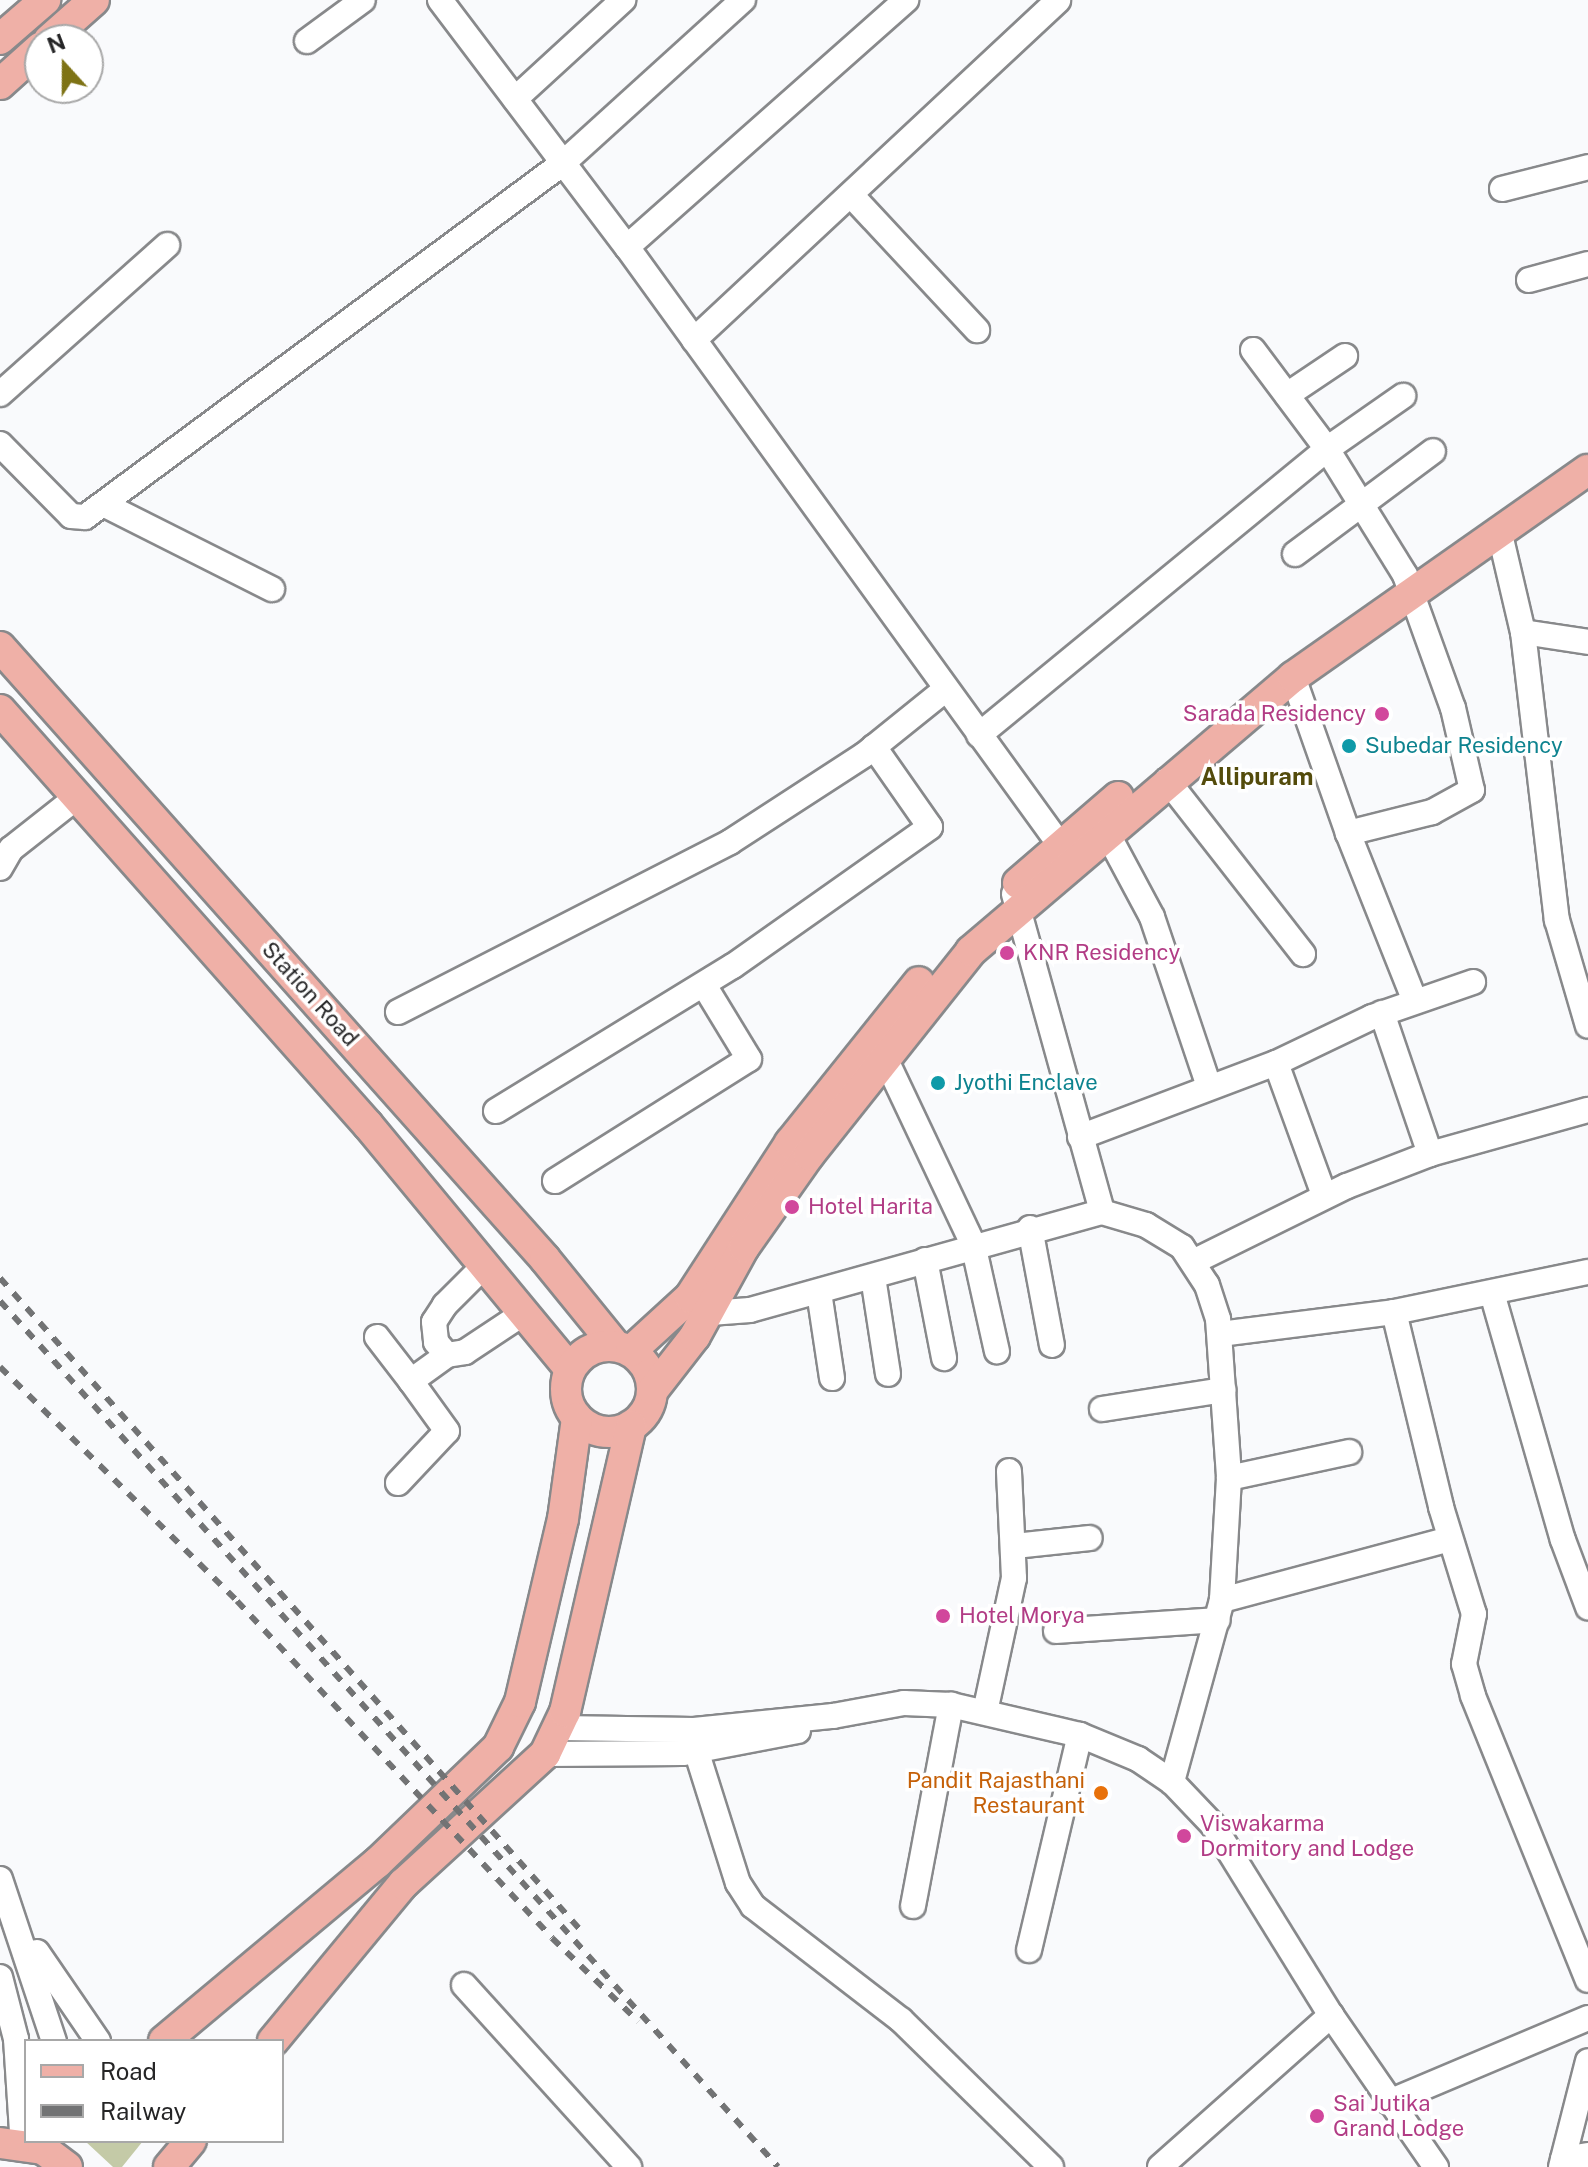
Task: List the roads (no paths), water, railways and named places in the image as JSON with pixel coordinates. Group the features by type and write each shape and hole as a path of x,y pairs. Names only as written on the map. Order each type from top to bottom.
{"main road":[{"path":"0,39 45,0"},
{"path":"67,24 94,0"},
{"path":"0,84 24,62"},
{"path":"623,1348 690,1297 790,1143 907,997 1016,898 1107,833 1167,780 1409,584 1588,451"},
{"path":"275,2039 403,1884 543,1751 631,1426 647,1411 653,1390 710,1313 769,1211 945,980 1060,845 1229,707 1409,584 1499,530 1588,470"},
{"name":"Station Road","path":"0,647 623,1348"},
{"name":"Station Road","path":"0,710 485,1265 570,1369"},
{"path":"166,2039 357,1881 498,1747 520,1702 563,1519 577,1418 565,1386 570,1369 597,1347 623,1348 643,1361 653,1390"},
{"path":"577,1418 603,1431 631,1426"},
{"path":"169,2167 189,2143"},
{"path":"19,2145 67,2167"}],"street":[{"path":"307,41 363,0"},
{"path":"440,0 627,247 1060,845"},
{"path":"515,99 623,0"},
{"path":"0,444 71,516 85,517 563,163 743,0"},
{"path":"627,247 906,0"},
{"path":"694,340 1058,0"},
{"path":"1502,189 1588,167"},
{"path":"851,195 977,330"},
{"path":"0,394 167,245"},
{"path":"1529,280 1588,264"},
{"path":"1253,350 1327,449 1409,584 1453,708 1472,790 1432,812 1348,833"},
{"path":"1287,395 1345,356"},
{"path":"979,735 1327,449 1403,396"},
{"path":"1295,554 1433,451"},
{"path":"105,505 272,589"},
{"path":"1499,530 1523,632 1557,920 1588,1026"},
{"path":"1523,632 1588,642"},
{"path":"1293,677 1348,833 1415,1001"},
{"path":"398,1012 730,842 874,747 946,689"},
{"path":"496,1111 704,985 930,827 874,747"},
{"path":"1167,780 1303,954"},
{"path":"4,857 77,797"},
{"path":"1107,833 1152,917 1209,1086"},
{"path":"1016,898 1102,1212"},
{"path":"1080,1137 1276,1063 1382,1013 1473,982"},
{"path":"555,1181 749,1059 704,985"},
{"path":"1382,1013 1430,1154"},
{"path":"885,1058 973,1244 997,1351"},
{"path":"1276,1063 1324,1195"},
{"path":"1195,1261 1324,1195 1430,1154 1588,1110"},
{"path":"710,1313 750,1310 873,1277 1030,1228 1102,1212 1165,1235 1195,1261 1212,1299 1220,1334 1229,1478 1220,1610 1172,1782"},
{"path":"1030,1228 1052,1345"},
{"path":"925,1260 944,1358"},
{"path":"447,1355 436,1342 434,1322 485,1265"},
{"path":"1220,1334 1394,1312 1588,1272"},
{"path":"873,1277 888,1374"},
{"path":"819,1292 832,1378"},
{"path":"1492,1293 1563,1540 1588,1607"},
{"path":"1394,1312 1450,1539 1474,1614 1475,1630 1464,1655 1473,1696 1588,1980"},
{"path":"411,1381 447,1355 465,1352 524,1313"},
{"path":"377,1337 447,1431 398,1483"},
{"path":"1102,1409 1224,1390"},
{"path":"1229,1478 1349,1452"},
{"path":"985,1712 1014,1578 1015,1546 1009,1471"},
{"path":"1015,1546 1090,1538"},
{"path":"1056,1631 1220,1610 1450,1539"},
{"path":"543,1751 694,1730 833,1716 904,1703 951,1705 985,1712 1080,1735 1138,1759 1172,1782 1213,1825 1250,1878 1331,2015 1436,2167"},
{"path":"913,1906 951,1705"},
{"path":"543,1751 696,1750 799,1731 833,1716"},
{"path":"1029,1950 1080,1735"},
{"path":"696,1750 738,1883 753,1906 901,2020 1051,2167"},
{"path":"0,1879 21,1931 53,2039"},
{"path":"21,1931 97,2039"},
{"path":"0,1977 16,2039 19,2145"},
{"path":"464,1985 629,2167"},
{"path":"1160,2167 1331,2015"},
{"path":"1389,2102 1588,2018"},
{"path":"1562,2163 1588,2061"},
{"path":"1562,2163 1588,2155"}],"railway":[{"path":"0,1278 582,1932"},
{"path":"0,1301 778,2167"},
{"path":"0,1367 237,1601 552,1938 638,2021"}],"place":[{"name":"Sarada Residency","path":"1382,714"},
{"name":"Subedar Residency","path":"1349,746"},
{"name":"KNR Residency","path":"1007,953"},
{"name":"Jyothi Enclave","path":"938,1083"},
{"name":"Hotel Harita","path":"792,1207"},
{"name":"Hotel Morya","path":"943,1616"},
{"name":"Pandit Rajasthani Restaurant","path":"1101,1793"},
{"name":"Viswakarma Dormitory and Lodge","path":"1184,1836"},
{"name":"Sai Jutika Grand Lodge","path":"1317,2116"}],"district":[{"name":"Allipuram","path":"1257,777"}]}
